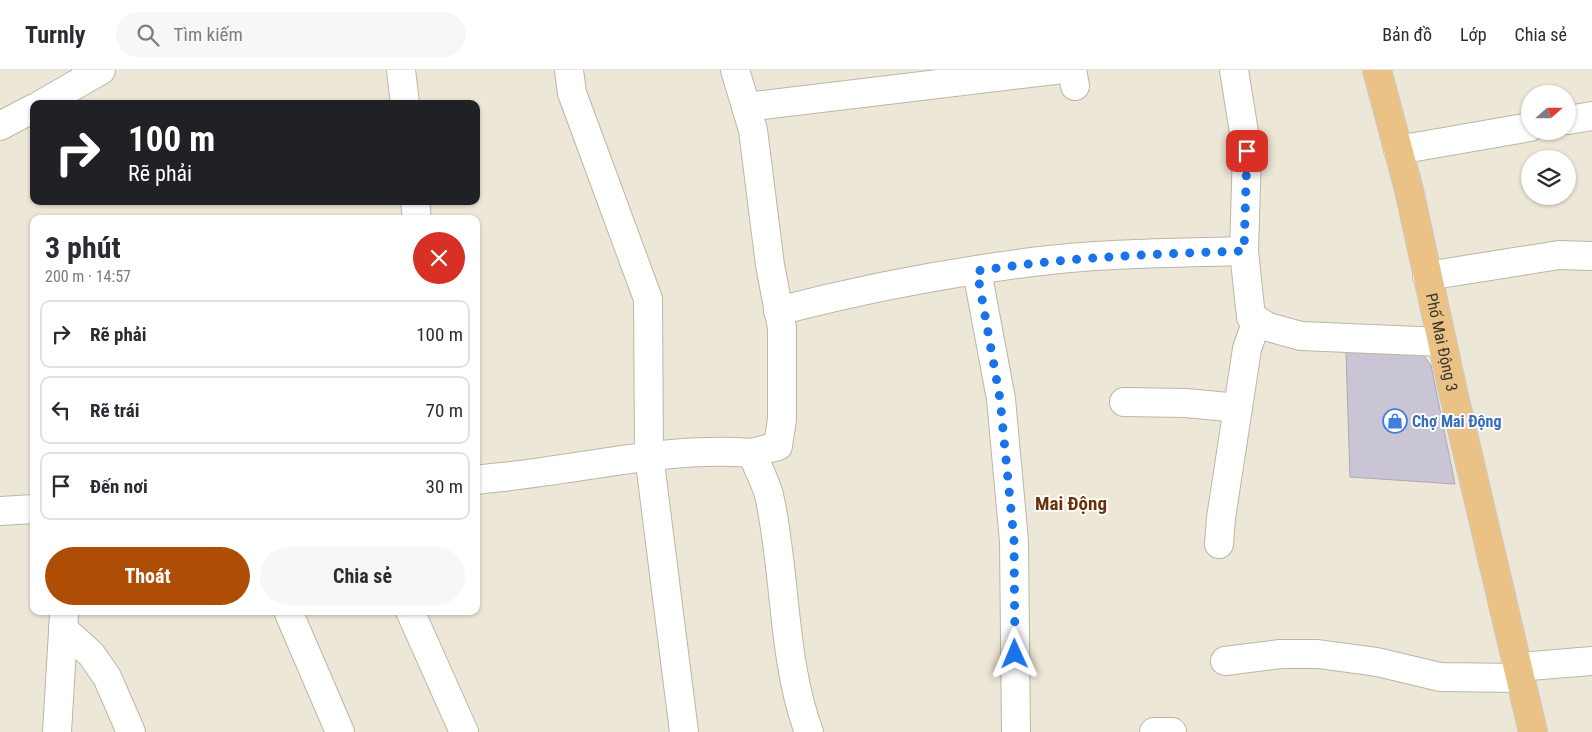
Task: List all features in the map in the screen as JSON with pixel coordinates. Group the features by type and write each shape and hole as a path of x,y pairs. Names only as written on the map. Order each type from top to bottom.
{"main road":[{"name":"Phố Mai Động 3","path":"1377,70 1409,190 1442,342 1533,732"}],"street":[{"path":"49,100 101,70"},
{"path":"401,70 405,100"},
{"path":"569,70 572,93 648,299 649,455 684,732"},
{"path":"480,480 546,472 649,455 731,451 752,453 778,446 782,419 782,328 770,265 753,130 735,70"},
{"path":"1234,70 1247,151 1244,251 1251,317 1268,328 1301,336 1442,342"},
{"path":"746,107 1067,75"},
{"path":"0,126 30,110"},
{"path":"1576,119 1592,116"},
{"path":"1398,150 1521,129"},
{"path":"778,311 850,292 1032,262 1113,256 1244,251"},
{"path":"1428,276 1559,255 1592,256"},
{"path":"977,271 1000,399 1014,540 1016,732"},
{"path":"1219,544 1221,518 1246,349 1257,320"},
{"path":"1124,402 1186,403 1238,408"},
{"path":"752,453 768,494 795,675 803,715 809,732"},
{"path":"0,511 30,509"},
{"path":"290,615 340,732"},
{"path":"412,615 464,732"},
{"path":"58,732 63,620"},
{"path":"63,620 107,677 131,732"},
{"path":"1224,661 1280,654 1318,654 1377,662 1440,677 1519,673 1592,661"},
{"path":"1154,732 1172,732"}],"building":[{"name":"Chợ Mai Động","path":"1346,352 1422,354 1431,365 1455,484 1350,477"}],"place":[{"name":"Chợ Mai Động","path":"1395,421"}],"district":[{"name":"Mai Động","path":"1071,503"}],"route":[{"path":"1015,654 1014,540 1000,399 977,271 1032,262 1113,256 1244,251 1247,151"}]}
